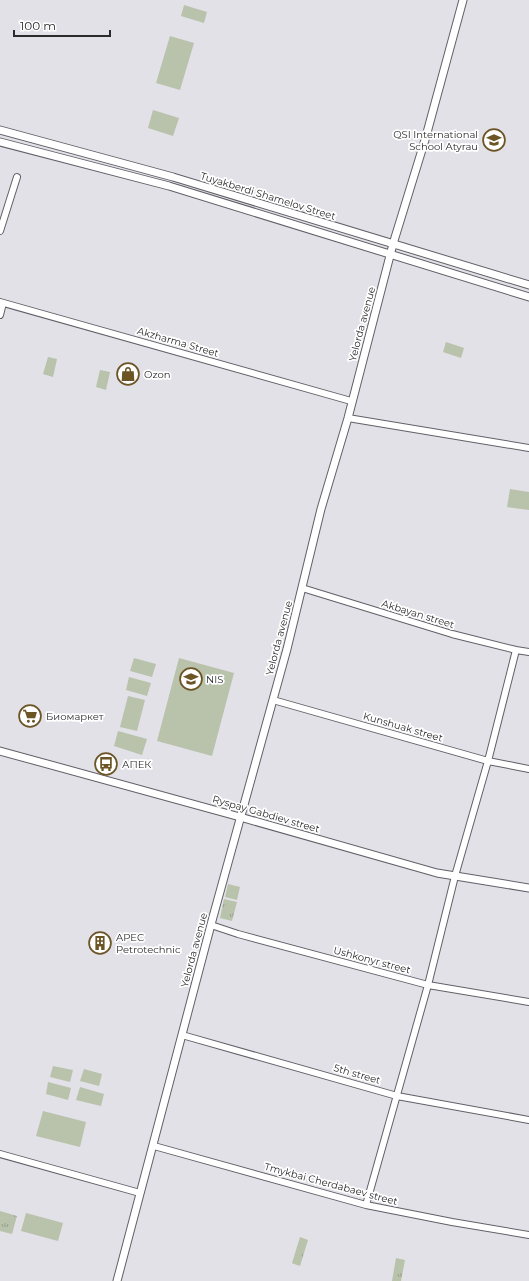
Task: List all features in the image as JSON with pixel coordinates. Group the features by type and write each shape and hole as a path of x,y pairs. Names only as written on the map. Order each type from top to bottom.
{"street":[{"name":"Yelorda avenue","path":"117,1281 154,1146 211,925 273,700 321,510 348,418 351,401 393,244 425,140 463,0"},
{"name":"Tuyakberdi Shamelov Street","path":"0,130 173,177 529,285"},
{"name":"Tuyakberdi Shamelov Street","path":"0,142 169,186 529,297"},
{"path":"49,155 52,144"},
{"path":"0,231 17,177"},
{"path":"0,314 2,303"},
{"name":"Akzharma Street","path":"2,303 351,401"},
{"path":"348,418 529,448"},
{"name":"Akbayan street","path":"302,588 452,634 529,652"},
{"path":"366,1205 428,985 455,876 488,761 516,650"},
{"name":"Kunshuak street","path":"273,700 488,761 529,769"},
{"name":"Ryspay Gabdiev street","path":"0,751 430,871 529,888"},
{"name":"Ushkonyr street","path":"211,925 238,934 428,985 529,1002"},
{"name":"5th street","path":"182,1035 397,1096 529,1120"},
{"name":"Tmykbai Cherdabaev street","path":"154,1146 366,1205 529,1235"},
{"path":"0,1154 140,1193"}],"green space":[{"path":"184,5 207,12 204,23 181,16"},
{"path":"170,36 194,43 180,90 156,83"},
{"path":"153,110 179,118 173,136 148,128"},
{"path":"446,342 464,348 461,358 443,352"},
{"path":"48,357 57,359 53,377 43,374"},
{"path":"100,370 110,372 106,390 96,387"},
{"path":"510,489 529,492 529,510 507,507"},
{"path":"134,658 156,664 152,677 130,671"},
{"path":"179,658 234,673 212,756 157,741"},
{"path":"129,677 151,683 147,696 126,690"},
{"path":"128,696 145,700 137,731 120,727"},
{"path":"118,731 147,739 142,755 114,746"},
{"path":"228,884 240,887 237,900 225,897"},
{"path":"224,899 237,902 232,921 220,918"},
{"path":"53,1066 73,1070 70,1082 50,1077"},
{"path":"84,1069 102,1074 99,1086 80,1081"},
{"path":"48,1082 71,1088 68,1100 46,1094"},
{"path":"80,1087 104,1094 101,1106 76,1100"},
{"path":"43,1111 86,1122 80,1147 36,1136"},
{"path":"0,1211 17,1216 12,1234 0,1231"},
{"path":"26,1213 63,1223 58,1241 21,1231"},
{"path":"300,1237 308,1240 300,1266 292,1263"},
{"path":"396,1258 405,1260 401,1281 392,1281"}],"place":[{"name":"QSI International School Atyrau","path":"494,140"},
{"name":"Ozon","path":"128,374"},
{"name":"NIS","path":"191,679"},
{"name":"Биомаркет","path":"30,716"},
{"name":"АПЕК","path":"106,764"},
{"name":"APEC Petrotechnic","path":"100,943"}]}
